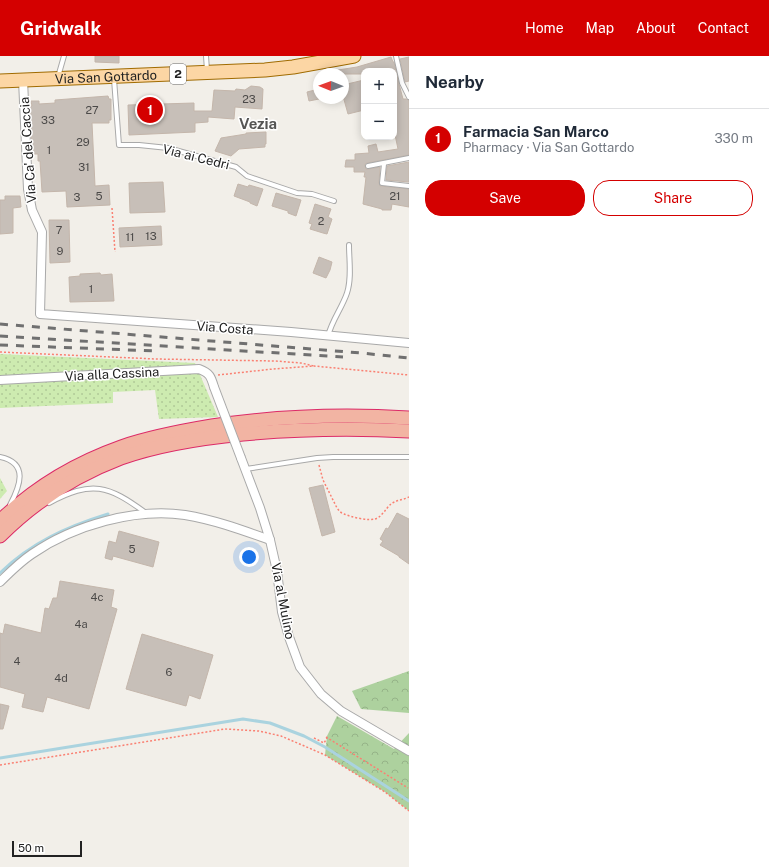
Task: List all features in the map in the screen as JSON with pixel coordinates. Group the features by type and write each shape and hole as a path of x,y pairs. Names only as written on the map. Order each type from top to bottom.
{"highway":[{"path":"0,536 6,520 19,504 46,484 79,465 121,447 165,435 236,423 289,418 341,416 409,418"},
{"path":"6,520 80,477 121,458 166,446 220,437 295,430 341,428 409,431"}],"main road":[{"name":"Via San Gottardo","path":"0,81 258,70 292,67 354,56"}],"street":[{"name":"Via Ca' del Caccia","path":"23,80 28,188 32,210 42,232 40,314"},
{"name":"Via Costa","path":"40,314 291,332 409,343"},
{"name":"Via alla Cassina","path":"0,380 199,369 207,372 211,377"},
{"name":"Via al Mulino","path":"211,377 246,469 270,540 277,571 282,612 300,667 321,694 340,711 409,751"},
{"path":"0,582 32,554 55,540 75,531 105,521 148,514 167,513 206,519 270,540"}],"lane":[{"path":"58,79 64,56"},
{"path":"206,56 208,73"},
{"path":"396,56 402,83 409,97"},
{"name":"Via ai Cedri","path":"114,76 119,145 139,145 168,148 236,167 247,176 296,193 312,194 334,201"},
{"path":"368,166 409,158"},
{"path":"384,164 382,183 409,186"},
{"path":"328,336 332,323 348,290 349,245"},
{"path":"0,457 7,458 14,462 17,466 19,475 19,486 6,520"},
{"path":"246,469 317,458 409,457"},
{"path":"47,504 73,492 85,489 102,488 125,498 148,514"},
{"path":"6,520 41,507"}],"path":[{"path":"112,208 115,252"},
{"path":"0,352 156,359 275,360 314,366 409,375"},
{"path":"211,377 228,373 274,368 314,366"},
{"path":"317,458 323,480 340,512 369,520 375,519 382,515 392,503 409,497"},
{"path":"0,765 225,729 259,731 280,736 325,755 384,792 409,811"},
{"path":"314,738 324,743 326,737 408,788"}],"green space":[{"path":"0,354 195,363 218,417 159,419 155,390 113,392 113,403 0,408"},
{"path":"0,478 7,491 0,499"},
{"path":"409,671 409,713 361,709 352,691"},
{"path":"337,716 394,749 409,733 409,811 385,792 325,755 327,736"}],"building":[{"path":"95,56 119,56 119,63 95,62"},
{"path":"391,57 395,68 361,68 361,74 349,74 349,68"},
{"path":"409,57 409,81 405,82 400,59"},
{"path":"397,75 403,99 409,100 409,155 367,163 365,166 366,169 380,167 380,186 409,189 409,207 392,204 391,210 382,210 363,204 366,177 364,177 365,172 354,172 354,167 345,167 346,160 355,160 355,154 369,153 368,146 376,144 378,152 398,149 396,140"},
{"path":"361,81 361,111 348,114 345,104 349,104 349,84"},
{"path":"251,86 260,87 263,89 262,109 235,107 234,119 208,117 208,122 195,123 195,132 129,135 128,105 194,103 194,111 212,111 214,90 245,90"},
{"path":"313,90 313,100 309,101 307,92"},
{"path":"108,96 109,99 111,99 111,120 109,120 109,123 92,123 95,186 109,185 110,205 67,207 66,191 42,192 40,161 38,161 38,154 32,154 31,101 39,101 39,104 55,103 55,100"},
{"path":"266,132 265,147 239,149 231,156 215,151 221,138 246,133"},
{"path":"409,162 409,182 386,180 387,166"},
{"path":"163,182 165,212 130,213 129,183"},
{"path":"238,184 263,189 257,206 234,196"},
{"path":"276,193 301,200 296,216 288,213 288,211 272,206"},
{"path":"5,196 20,196 21,207 13,208 13,233 0,234 0,200 5,200"},
{"path":"315,204 331,209 328,217 332,219 327,234 310,229 312,224 309,223"},
{"path":"49,220 69,220 70,262 50,263"},
{"path":"161,226 162,245 120,247 119,228"},
{"path":"319,257 332,262 326,278 313,273"},
{"path":"100,273 101,275 112,274 114,301 70,302 69,277 80,276 80,274"},
{"path":"323,485 335,532 322,536 309,488"},
{"path":"397,513 409,519 409,564 399,556 380,545 383,541 380,539 386,528 388,529"},
{"path":"119,531 159,542 153,567 113,556 112,560 105,558 109,541 116,543"},
{"path":"60,581 114,590 111,607 117,609 89,709 47,697 43,712 22,707 25,694 0,687 0,633 3,634 5,624 41,633 45,608 49,609 53,598 57,598"},
{"path":"142,634 213,655 200,699 189,695 186,706 126,689"},
{"path":"0,704 9,706 3,729 0,729"}],"waterway":[{"path":"0,573 24,553 50,537 78,524 108,514"},
{"path":"0,758 243,719 270,723 304,736 325,747 409,801"}],"railway":[{"path":"0,324 409,358"},
{"path":"0,336 343,357"},
{"path":"0,345 157,351"}],"place":[{"name":"Farmacia San Marco","path":"150,110"}],"district":[{"name":"Vezia","path":"258,123"}]}
